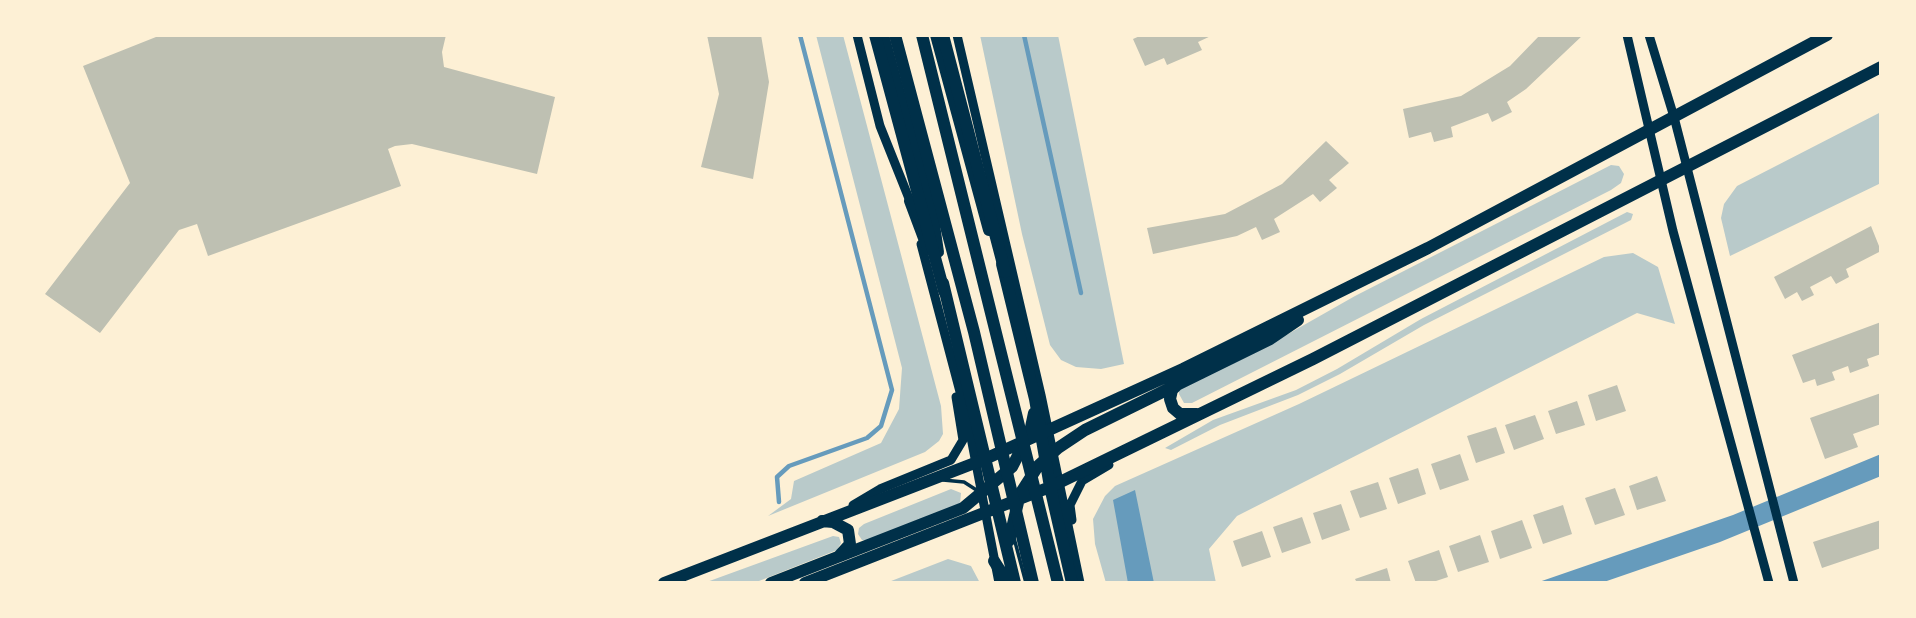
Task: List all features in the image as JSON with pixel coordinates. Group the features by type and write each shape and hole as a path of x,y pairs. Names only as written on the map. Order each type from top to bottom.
{"main road":[{"path":"875,35 913,196 944,292"},
{"path":"883,35 933,218 944,292 991,509 1008,555 1014,583"},
{"path":"895,35 974,332 1033,583"},
{"path":"922,35 1058,583"},
{"path":"936,35 984,215 1005,272"},
{"path":"771,583 944,518 987,489 1012,467 1030,432 1038,397 1021,341 943,35"},
{"path":"664,583 1045,433 1351,286 1827,35"},
{"path":"805,583 1054,485 1232,400 1881,67"},
{"path":"1008,555 1018,499 1028,479 1049,456 1085,430 1270,339 1351,286"},
{"path":"1021,341 1033,373 1072,583"},
{"path":"1179,383 1172,390 1170,399 1173,408 1190,416 1204,412"},
{"path":"821,521 833,522 848,530 850,544 836,558"},
{"path":"994,561 1008,583"}],"street":[{"path":"857,35 880,126 913,196 946,336 981,460"},
{"path":"957,35 1032,354 1038,397"},
{"path":"1627,35 1662,180 1769,583"},
{"path":"1649,35 1674,117 1794,583"},
{"path":"835,516 880,489 951,460 963,440 947,360 944,292"},
{"path":"1032,354 1033,373"},
{"path":"1086,583 1070,505 1082,481 1232,400"},
{"path":"1054,485 1080,583"},
{"path":"991,509 994,561 999,583"},
{"path":"1008,555 1008,583"}],"lane":[{"path":"962,425 981,460"},
{"path":"931,480 964,482 987,489"},
{"path":"1054,485 1072,522"},
{"path":"991,509 1013,534 1026,583"}],"shaded area":[{"path":"816,35 843,35 941,406 943,434 939,441 925,452 768,516 791,499 794,481 881,443 899,409 902,368"},
{"path":"980,35 1058,35 1124,364 1101,369 1076,367 1061,360 1050,345 1022,234"},
{"path":"1881,112 1881,183 1730,256 1721,218 1724,204 1737,186"},
{"path":"1611,165 1619,166 1624,174 1621,183 1611,190 1192,403 1184,403 1179,394 1179,390 1274,342 1355,296"},
{"path":"1627,212 1633,214 1631,220 1424,325 1340,374 1298,395 1220,425 1171,450 1165,448 1213,420 1296,390 1421,319"},
{"path":"1633,253 1658,267 1675,324 1637,313 1237,516 1209,549 1216,583 1106,583 1095,544 1093,519 1105,496 1115,486 1299,404 1604,257"},
{"path":"951,489 961,493 960,504 869,541 862,540 858,534 859,528 864,524"},
{"path":"833,536 839,537 841,543 837,550 754,583 704,583"},
{"path":"948,559 971,566 980,583 886,583"}],"water":[{"path":"1881,454 1881,476 1720,542 1601,583 1536,583 1733,515"},
{"path":"1135,490 1154,583 1128,583 1113,500"}],"building":[{"path":"161,35 446,35 442,52 444,67 555,97 537,174 412,144 395,146 388,149 401,186 208,256 197,224 179,230 100,333 45,294 130,183 83,66"},
{"path":"707,35 761,35 769,82 753,179 701,167 719,94"},
{"path":"1142,35 1213,35 1198,42 1202,50 1167,65 1164,58 1145,66 1133,39"},
{"path":"1540,35 1583,35 1526,89 1507,102 1512,112 1492,122 1488,113 1451,127 1453,137 1434,142 1431,132 1409,138 1403,109 1461,96 1510,66"},
{"path":"1326,141 1349,163 1329,180 1337,188 1320,202 1313,194 1274,219 1280,232 1262,240 1256,227 1237,236 1153,254 1147,228 1225,214 1282,184"},
{"path":"1871,226 1881,251 1846,269 1849,277 1836,284 1831,276 1810,287 1814,295 1802,301 1797,292 1785,299 1774,277"},
{"path":"1881,322 1881,354 1867,359 1869,366 1850,373 1848,366 1832,372 1835,380 1817,386 1815,379 1803,383 1792,355"},
{"path":"1617,385 1626,411 1596,421 1588,395"},
{"path":"1881,393 1881,424 1853,434 1858,447 1825,459 1810,418"},
{"path":"1577,401 1585,425 1556,434 1548,411"},
{"path":"1535,415 1544,439 1514,450 1505,425"},
{"path":"1496,427 1505,453 1476,463 1467,436"},
{"path":"1460,454 1469,480 1440,490 1431,464"},
{"path":"1418,468 1426,494 1398,504 1389,478"},
{"path":"1657,476 1666,501 1637,510 1629,486"},
{"path":"1378,482 1387,509 1360,518 1350,491"},
{"path":"1615,488 1625,515 1595,525 1585,498"},
{"path":"1341,504 1350,530 1322,540 1313,513"},
{"path":"1563,505 1572,534 1543,544 1533,515"},
{"path":"1302,517 1311,543 1282,553 1273,527"},
{"path":"1522,520 1532,548 1500,559 1491,531"},
{"path":"1881,520 1881,548 1822,568 1813,542"},
{"path":"1262,531 1271,557 1242,567 1233,541"},
{"path":"1480,535 1489,562 1458,572 1449,546"},
{"path":"1439,550 1448,577 1430,583 1416,583 1408,561"},
{"path":"1387,568 1391,583 1357,583 1355,579"}],"waterway":[{"path":"779,502 777,477 789,466 867,438 881,426 892,390 800,35"},
{"path":"1024,35 1081,293"}]}
